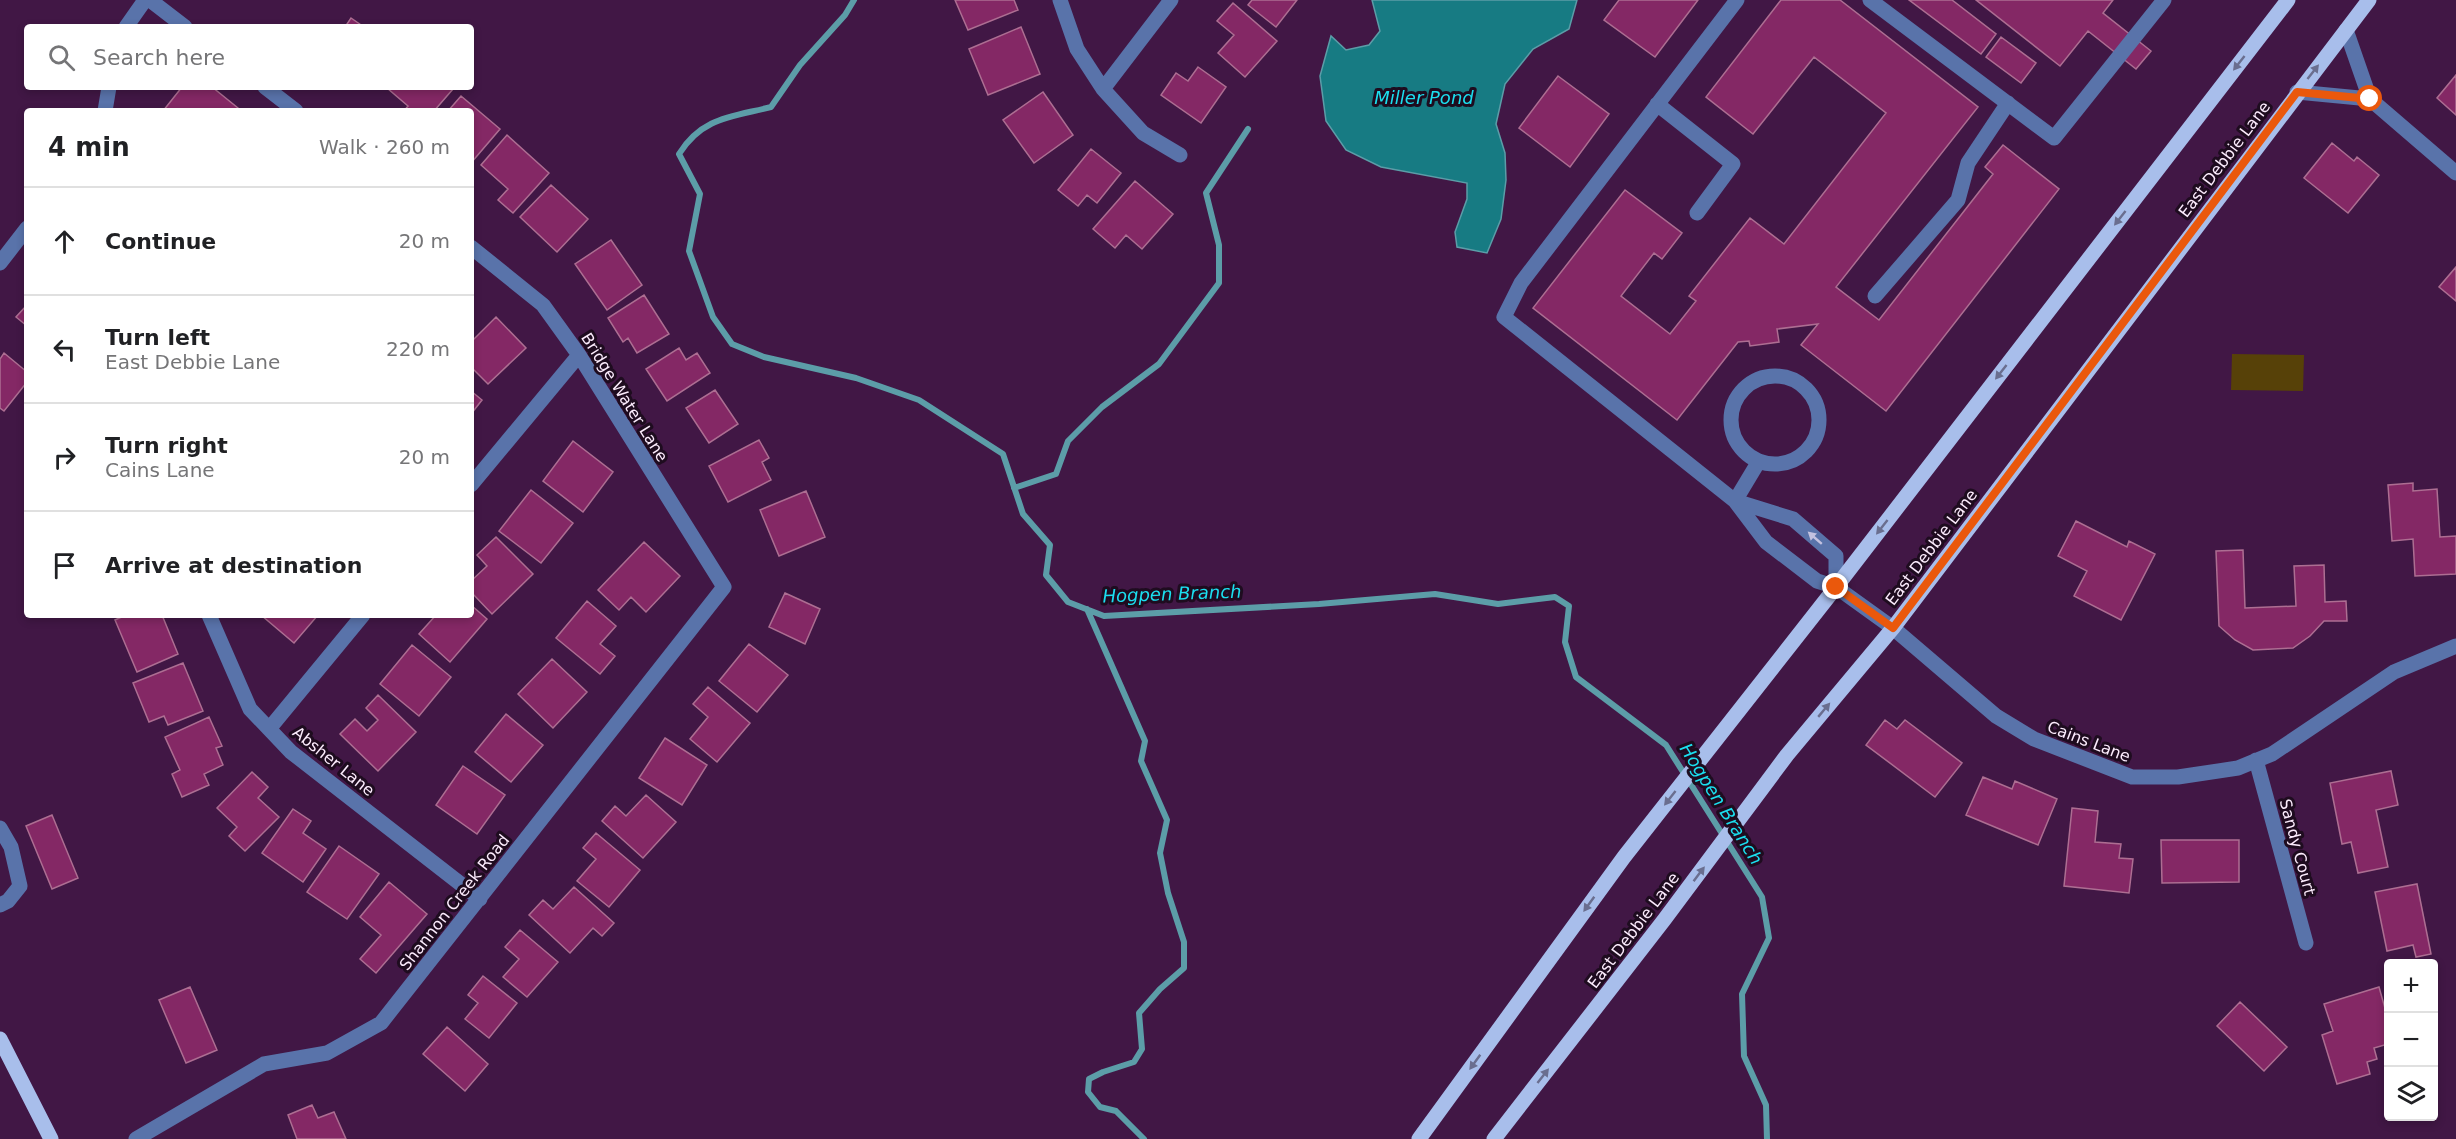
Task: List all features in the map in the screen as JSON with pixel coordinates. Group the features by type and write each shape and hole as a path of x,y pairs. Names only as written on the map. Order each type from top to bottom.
{"main road":[{"path":"1419,1139 1624,857 1836,587 2288,0"},
{"name":"East Debbie Lane","path":"1494,1139 1664,920 1787,755 1893,628 2297,92 2369,0"},
{"path":"0,1039 51,1139"}],"street":[{"path":"128,24 145,0"},
{"path":"150,0 181,24"},
{"path":"1060,0 1077,49 1103,88 1143,133 1180,155"},
{"path":"1103,88 1171,0"},
{"path":"1737,0 1521,283 1504,317 1735,501 1793,519 1802,526 1836,556 1836,587"},
{"path":"1870,0 2054,138 2164,0"},
{"path":"2346,30 2370,99 2456,173"},
{"path":"106,108 109,90"},
{"path":"268,90 292,108"},
{"path":"2297,92 2370,99"},
{"path":"1875,296 1958,200 1968,163 2008,103"},
{"path":"1657,104 1733,164 1697,213"},
{"path":"0,263 24,232"},
{"name":"Bridge Water Lane","path":"474,250 543,305 579,355 724,587"},
{"path":"474,481 579,355"},
{"path":"1766,377 1781,377 1795,381 1807,389 1816,402 1819,416 1818,431 1812,445 1802,455 1789,462 1774,464 1759,461 1747,454 1738,444 1732,431 1731,417 1735,403 1742,391 1766,377"},
{"path":"1735,501 1759,461"},
{"name":"Cains Lane","path":"1735,501 1766,542 1817,580 1836,587 1893,628 1996,716 2034,739 2132,777 2178,777 2238,768 2272,754 2394,672 2456,646"},
{"name":"Shannon Creek Road","path":"136,1139 264,1064 327,1053 381,1023 724,587"},
{"name":"Absher Lane","path":"210,618 250,708 291,752 480,899"},
{"path":"269,729 361,618"},
{"name":"Sandy Court","path":"2256,760 2306,943"},
{"path":"0,828 12,847 20,886 8,901 0,905"}],"shaded area":[{"path":"2232,354 2304,355 2303,391 2231,390"}],"water":[{"name":"Miller Pond","path":"1372,0 1577,0 1569,29 1533,49 1505,84 1496,124 1505,153 1506,180 1501,219 1487,253 1457,247 1455,232 1467,199 1467,183 1381,167 1346,150 1326,121 1320,76 1331,36 1346,50 1369,45 1380,31"}],"building":[{"path":"955,0 1014,0 1018,10 968,30"},
{"path":"1252,0 1297,0 1276,27 1248,5"},
{"path":"1619,0 1698,0 1655,57 1604,20"},
{"path":"1781,0 1840,0 1978,107 1836,287 1879,320 1993,174 1985,167 2003,145 2059,189 1886,411 1801,345 1818,324 1777,329 1779,342 1750,346 1749,341 1738,342 1677,420 1533,308 1625,190 1682,233 1662,259 1654,253 1621,296 1670,334 1696,301 1689,296 1750,218 1784,244 1886,113 1814,57 1753,134 1706,97"},
{"path":"1909,0 1952,0 1996,34 1981,54"},
{"path":"1976,0 2113,0 2103,13 2151,51 2136,69 2088,31 2060,66"},
{"path":"1233,3 1277,41 1245,77 1218,53 1234,35 1217,21"},
{"path":"351,18 360,24 347,24"},
{"path":"1021,27 1040,74 988,95 969,49"},
{"path":"2001,37 2036,63 2021,83 1986,57"},
{"path":"1198,67 1226,87 1201,123 1161,95 1176,73 1188,81"},
{"path":"2456,75 2456,115 2437,98"},
{"path":"1558,76 1609,114 1570,167 1519,128"},
{"path":"180,90 216,90 238,108 165,108"},
{"path":"389,90 452,90 437,108 406,108 408,106"},
{"path":"1043,92 1073,135 1034,163 1003,120"},
{"path":"461,96 500,129 474,159 474,108 451,108"},
{"path":"507,135 549,173 513,213 498,200 508,189 481,165"},
{"path":"2332,143 2354,161 2357,157 2379,175 2348,213 2304,178"},
{"path":"1091,149 1121,173 1097,203 1087,195 1078,206 1058,190"},
{"path":"1135,181 1173,214 1142,249 1126,235 1115,248 1093,229"},
{"path":"551,185 588,219 557,252 520,217"},
{"path":"611,240 642,285 607,310 575,264"},
{"path":"2456,267 2456,301 2439,287"},
{"path":"644,295 669,334 637,353 628,338 623,342 608,318"},
{"path":"24,308 24,324 16,317"},
{"path":"496,317 526,348 488,384 474,370 474,339"},
{"path":"679,348 686,360 697,353 710,373 667,401 646,369"},
{"path":"4,353 24,370 24,386 4,411 0,408 0,359"},
{"path":"715,390 738,424 709,443 686,408"},
{"path":"474,393 482,400 474,410"},
{"path":"759,440 769,458 762,462 771,480 728,502 709,466"},
{"path":"573,441 613,472 583,512 543,481"},
{"path":"2413,483 2413,491 2437,489 2440,537 2456,536 2456,574 2415,576 2413,539 2392,541 2388,485"},
{"path":"531,490 573,523 541,563 499,531"},
{"path":"806,491 825,537 779,556 760,510"},
{"path":"2076,521 2127,547 2129,541 2155,554 2121,620 2074,596 2087,571 2058,556"},
{"path":"496,537 533,574 492,614 474,595 474,578 487,566 477,555"},
{"path":"644,542 680,576 646,612 631,597 619,610 598,590"},
{"path":"2243,550 2245,608 2296,606 2294,566 2324,565 2325,602 2346,601 2347,621 2324,621 2310,636 2293,648 2253,650 2235,640 2219,626 2216,551"},
{"path":"785,593 820,609 805,644 769,627"},
{"path":"587,601 616,626 600,644 615,656 600,674 556,638"},
{"path":"474,608 487,619 450,662 419,634 433,618 474,618"},
{"path":"119,618 163,618 178,654 137,672 115,620"},
{"path":"265,618 315,618 294,643"},
{"path":"749,644 788,675 757,712 719,681"},
{"path":"412,645 451,677 419,716 380,684"},
{"path":"552,659 587,692 553,728 518,694"},
{"path":"183,663 203,711 168,725 164,716 149,722 133,683"},
{"path":"708,687 750,723 717,762 690,739 708,717 693,704"},
{"path":"378,695 416,732 378,771 340,734 355,719 367,731 378,720 366,708"},
{"path":"506,714 543,745 511,782 475,752"},
{"path":"209,717 222,746 216,748 223,765 204,774 209,785 182,797 172,774 180,770 165,737"},
{"path":"1885,720 1897,729 1905,720 1962,763 1935,797 1866,745"},
{"path":"665,738 707,765 682,805 639,778"},
{"path":"463,766 505,795 477,834 436,805"},
{"path":"2391,771 2398,805 2376,810 2388,867 2358,873 2351,842 2342,844 2330,783"},
{"path":"252,772 268,787 258,798 279,817 245,851 229,836 237,827 217,808"},
{"path":"1983,777 2012,789 2015,781 2057,799 2038,845 1966,815"},
{"path":"646,795 676,822 643,858 602,821 615,806 626,816"},
{"path":"2072,808 2098,811 2095,842 2121,844 2119,858 2133,859 2129,893 2064,886"},
{"path":"293,809 311,821 303,833 326,849 303,882 262,853"},
{"path":"52,815 78,878 52,889 26,826"},
{"path":"596,833 640,870 609,907 577,881 596,859 583,848"},
{"path":"2161,840 2239,840 2239,882 2162,883"},
{"path":"339,846 379,874 347,919 307,892"},
{"path":"389,882 427,914 376,973 360,959 381,935 360,917"},
{"path":"2417,884 2431,954 2416,957 2413,945 2387,951 2375,892"},
{"path":"574,887 614,923 602,936 593,928 570,953 529,915 543,900 553,909"},
{"path":"520,930 558,962 527,997 503,977 519,959 505,947"},
{"path":"483,976 517,1003 489,1038 465,1019 478,1003 468,995"},
{"path":"190,987 217,1050 186,1063 159,1000"},
{"path":"2379,987 2384,1005 2384,1045 2374,1048 2377,1059 2367,1062 2370,1074 2337,1084 2322,1035 2333,1031 2324,1004"},
{"path":"2240,1002 2287,1047 2264,1071 2217,1026"},
{"path":"447,1027 488,1064 465,1091 423,1054"},
{"path":"312,1105 318,1118 334,1112 346,1139 297,1139 288,1115"}],"waterway":[{"name":"Hogpen Branch","path":"854,0 845,15 800,65 771,107 719,120 698,132 679,154 700,194 689,251 713,317 732,344 764,357 856,378 919,400 1003,454 1023,514 1050,545 1046,575 1068,602 1104,616 1319,604 1435,594 1498,604 1555,597 1569,606 1565,642 1576,677 1666,745 1762,897 1769,938 1742,994 1744,1056 1766,1105 1767,1139"},
{"path":"1014,488 1056,474 1068,441 1102,407 1159,364 1219,283 1219,245 1206,193 1248,129"},
{"path":"1087,609 1145,741 1141,761 1167,820 1160,853 1168,893 1184,942 1184,968 1160,989 1139,1013 1142,1049 1134,1062 1089,1079 1088,1092 1100,1107 1116,1111 1144,1139"}],"route":[{"path":"1836,587 1893,628 2297,92 2370,99"}]}
